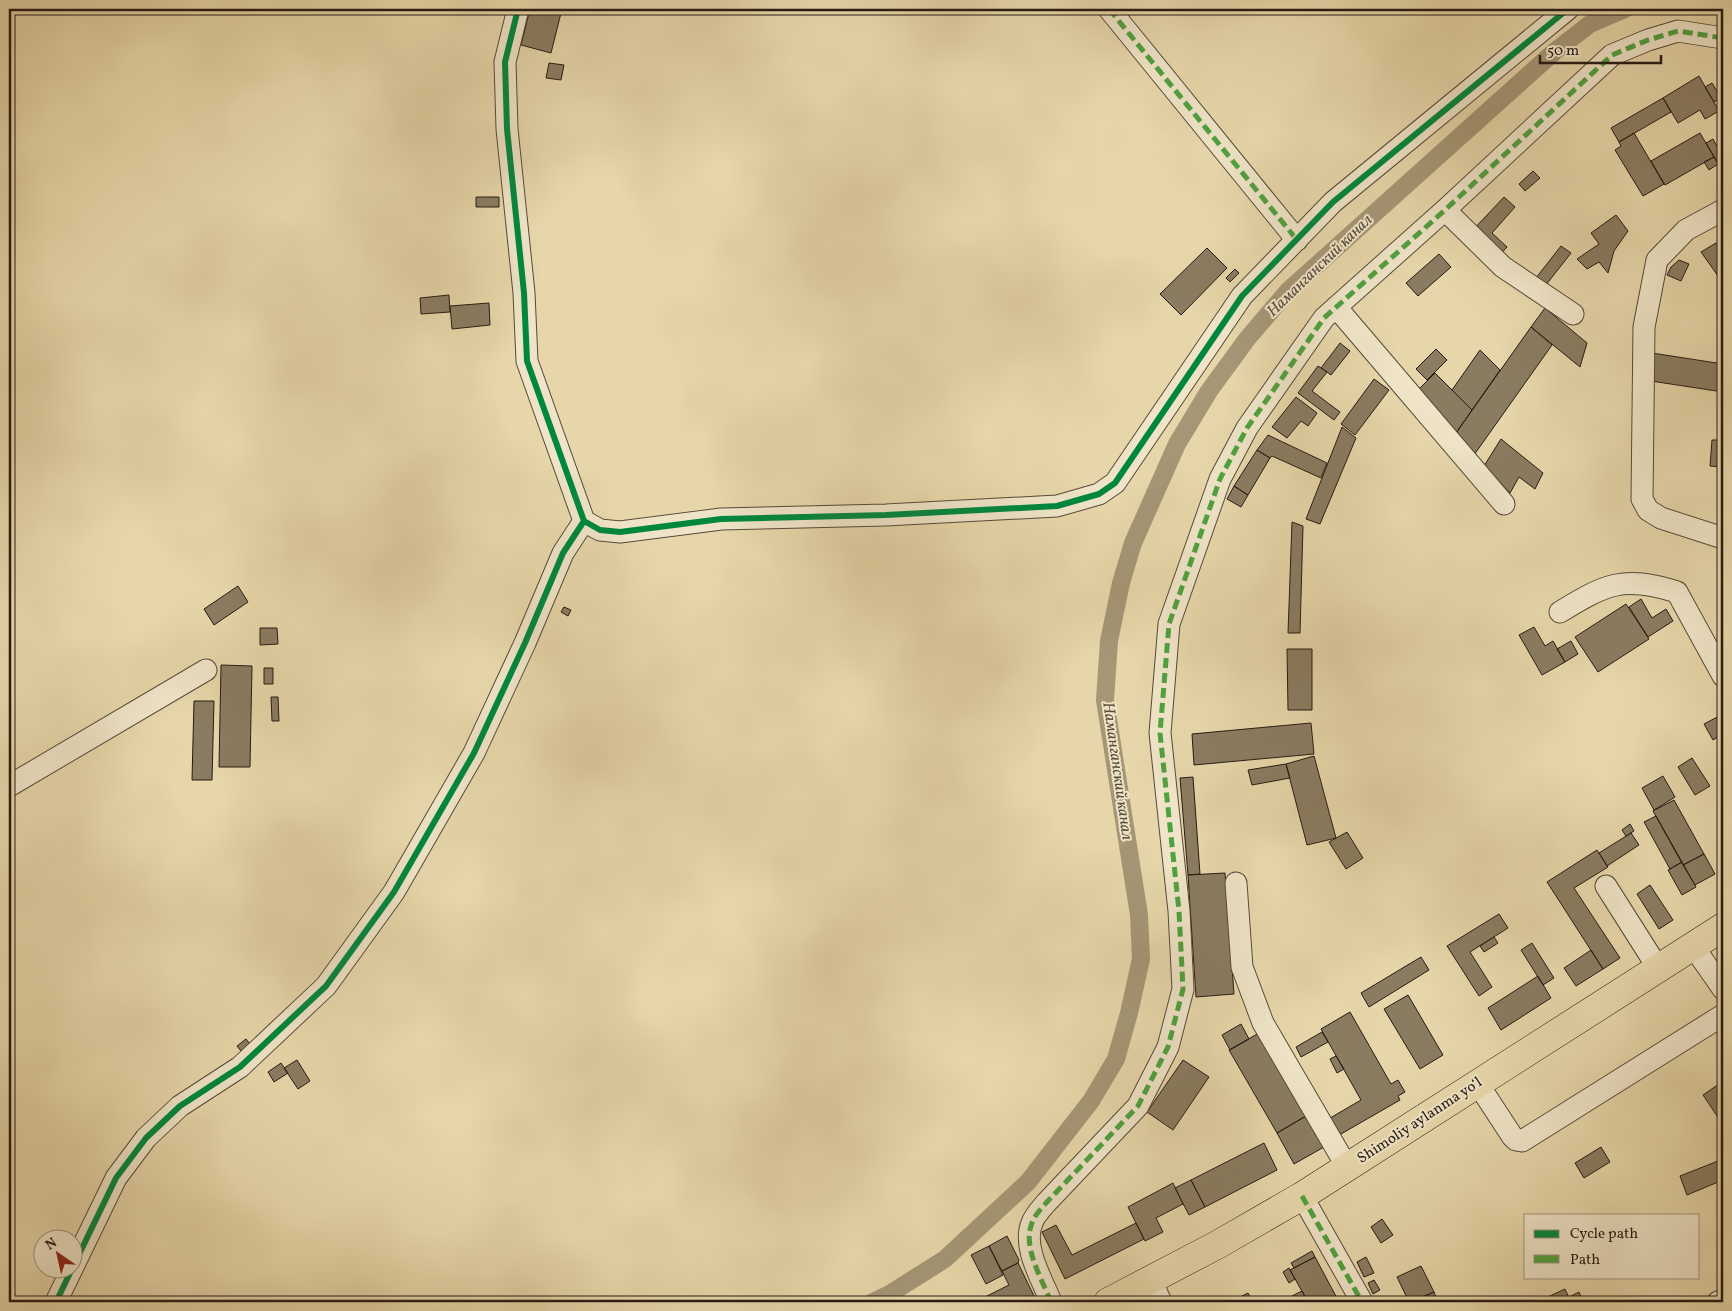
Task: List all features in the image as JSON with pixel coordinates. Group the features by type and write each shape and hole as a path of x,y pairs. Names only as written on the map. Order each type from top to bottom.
{"main road":[{"name":"Shimoliy aylanma yoʻl","path":"1108,1302 1156,1291 1723,927"}],"street":[{"path":"518,9 505,62 507,129 524,293 527,361 584,521 600,530 620,532 721,519 886,515 1057,506 1099,494 1115,482 1242,296 1334,202 1568,9"},
{"path":"1109,9 1297,240"},
{"path":"1051,1302 1034,1259 1028,1236 1032,1221 1138,1106 1168,1047 1183,989 1180,911 1160,733 1169,624 1220,479 1253,420 1324,318 1445,210 1612,56 1678,31 1723,38"},
{"path":"1445,210 1503,267 1573,314"},
{"path":"1723,210 1686,230 1657,260 1644,327 1642,499 1648,510 1662,518 1723,538"},
{"path":"1336,307 1504,504"},
{"path":"56,1302 116,1178 146,1138 180,1106 240,1068 326,986 394,892 474,753 525,643 563,553 584,521"},
{"path":"1560,612 1599,589 1634,582 1677,592 1723,676"},
{"path":"9,786 206,670"},
{"path":"1236,883 1242,967 1263,1023 1347,1167"},
{"path":"1606,886 1658,968"},
{"path":"1693,946 1723,989"},
{"path":"1478,1084 1512,1136 1516,1140 1522,1141 1723,1015"},
{"path":"1302,1196 1356,1300"},
{"path":"1718,1302 1723,1300"}],"building":[{"path":"530,9 562,9 551,53 521,45"},
{"path":"549,63 564,65 561,80 546,78"},
{"path":"1699,76 1719,111 1705,119 1700,110 1678,123 1663,98"},
{"path":"1712,83 1721,98 1714,102 1705,87"},
{"path":"1663,98 1671,112 1619,142 1611,128"},
{"path":"1723,104 1723,118 1717,107"},
{"path":"1634,133 1664,184 1643,196 1615,150 1621,146 1619,142"},
{"path":"1700,133 1714,157 1665,185 1651,161"},
{"path":"1713,139 1719,150 1723,148 1722,170 1706,143"},
{"path":"1714,157 1718,164 1709,170 1704,162"},
{"path":"1533,171 1540,178 1525,191 1519,184"},
{"path":"476,197 499,197 499,207 476,207"},
{"path":"1504,197 1515,207 1492,233 1507,247 1499,256 1472,231"},
{"path":"1616,215 1628,231 1614,251 1608,273 1599,262 1587,269 1577,259 1599,244 1591,233"},
{"path":"1716,243 1723,253 1723,283 1701,252"},
{"path":"1561,246 1571,253 1542,290 1532,283"},
{"path":"1207,248 1227,268 1181,315 1160,294"},
{"path":"1439,254 1451,267 1418,296 1406,283"},
{"path":"1679,260 1689,264 1681,281 1667,275 1671,267"},
{"path":"1235,269 1239,273 1230,282 1226,278"},
{"path":"449,295 450,312 421,314 420,298"},
{"path":"489,303 490,325 452,329 450,306"},
{"path":"1545,308 1587,343 1580,367 1531,327"},
{"path":"1531,327 1552,345 1474,455 1456,433"},
{"path":"1340,343 1350,351 1331,375 1321,368"},
{"path":"1436,349 1447,360 1427,380 1416,369"},
{"path":"1480,350 1500,370 1472,410 1452,390"},
{"path":"1652,353 1723,364 1723,392 1651,381"},
{"path":"1318,366 1327,372 1312,391 1340,412 1334,420 1298,393"},
{"path":"1435,373 1472,410 1456,433 1416,392"},
{"path":"1374,379 1389,390 1355,435 1341,424"},
{"path":"1296,397 1317,413 1308,426 1301,421 1287,438 1272,427"},
{"path":"1342,427 1356,438 1320,524 1306,519"},
{"path":"1268,435 1327,463 1321,478 1272,456 1270,458 1257,450"},
{"path":"1501,439 1543,473 1535,489 1519,477 1510,493 1484,466"},
{"path":"1712,440 1723,440 1723,467 1710,466"},
{"path":"1257,450 1270,458 1248,495 1234,486"},
{"path":"1234,486 1248,495 1241,507 1227,499"},
{"path":"1292,522 1303,526 1300,633 1288,633"},
{"path":"238,586 248,602 214,625 204,609"},
{"path":"1641,599 1652,618 1666,609 1673,621 1648,637 1629,607"},
{"path":"1626,604 1649,639 1598,672 1575,637"},
{"path":"564,607 571,610 568,616 561,612"},
{"path":"1534,627 1545,646 1553,641 1565,662 1542,675 1519,635"},
{"path":"260,628 277,628 278,644 260,645"},
{"path":"1571,641 1578,654 1565,662 1557,649"},
{"path":"1287,649 1312,649 1312,710 1288,710"},
{"path":"221,665 252,666 250,767 219,767"},
{"path":"264,668 273,668 273,684 264,684"},
{"path":"271,697 278,697 279,721 272,721"},
{"path":"194,701 214,701 212,780 192,780"},
{"path":"1723,714 1723,734 1713,740 1704,724"},
{"path":"1311,723 1314,754 1194,765 1192,734"},
{"path":"1314,756 1336,838 1307,845 1286,764"},
{"path":"1692,758 1710,786 1695,795 1678,767"},
{"path":"1286,764 1290,778 1252,785 1248,770"},
{"path":"1663,776 1675,797 1654,810 1642,788"},
{"path":"1193,777 1200,874 1188,875 1180,778"},
{"path":"1674,800 1704,854 1683,865 1653,811"},
{"path":"1656,816 1682,862 1670,869 1644,822"},
{"path":"1630,824 1634,831 1626,836 1622,830"},
{"path":"1347,832 1363,858 1346,869 1329,842"},
{"path":"1631,833 1639,845 1607,866 1599,853"},
{"path":"1597,850 1608,867 1574,888 1620,958 1603,969 1547,882"},
{"path":"1704,854 1715,874 1695,885 1683,865"},
{"path":"1682,862 1696,887 1682,895 1668,870"},
{"path":"1225,873 1234,994 1196,997 1188,875"},
{"path":"1650,885 1673,920 1659,929 1637,894"},
{"path":"1499,914 1508,928 1470,952 1492,987 1479,996 1447,946"},
{"path":"1494,937 1498,943 1484,952 1480,946"},
{"path":"1532,943 1554,978 1543,985 1521,950"},
{"path":"1591,950 1603,969 1576,986 1564,968"},
{"path":"1421,957 1429,970 1369,1007 1361,993"},
{"path":"1538,976 1551,998 1501,1030 1488,1008"},
{"path":"1408,995 1443,1055 1420,1069 1384,1009"},
{"path":"1350,1012 1391,1084 1398,1080 1405,1092 1398,1096 1400,1100 1334,1138 1325,1121 1361,1100 1321,1029"},
{"path":"1241,1024 1249,1039 1230,1050 1222,1035"},
{"path":"1322,1032 1328,1042 1301,1057 1296,1047"},
{"path":"1259,1033 1306,1116 1277,1133 1229,1050"},
{"path":"246,1039 254,1049 245,1056 237,1046"},
{"path":"1336,1056 1344,1069 1337,1073 1330,1059"},
{"path":"297,1060 310,1081 298,1089 284,1068"},
{"path":"1183,1060 1209,1077 1173,1130 1147,1112"},
{"path":"281,1063 288,1073 274,1082 268,1072"},
{"path":"1719,1084 1723,1091 1723,1116 1719,1119 1703,1095"},
{"path":"1306,1116 1324,1147 1294,1164 1277,1133"},
{"path":"1264,1143 1277,1170 1205,1207 1191,1180"},
{"path":"1601,1147 1610,1162 1584,1178 1575,1163"},
{"path":"1723,1158 1723,1170 1722,1171 1718,1161"},
{"path":"1718,1161 1723,1180 1687,1195 1680,1176"},
{"path":"1191,1180 1205,1207 1189,1215 1175,1188"},
{"path":"1173,1183 1183,1204 1156,1218 1163,1232 1145,1241 1128,1207"},
{"path":"1382,1219 1393,1235 1381,1243 1371,1227"},
{"path":"1136,1223 1144,1239 1065,1279 1042,1232 1056,1225 1072,1255"},
{"path":"1007,1236 1019,1260 1018,1263 1002,1271 989,1246"},
{"path":"989,1246 1003,1275 986,1284 971,1255"},
{"path":"1312,1251 1315,1257 1294,1268 1291,1263"},
{"path":"1315,1257 1338,1300 1334,1302 1308,1302 1290,1270"},
{"path":"1366,1257 1374,1273 1364,1277 1357,1262"},
{"path":"1018,1263 1035,1298 1026,1302 975,1302 1009,1285 1002,1271"},
{"path":"1421,1266 1434,1292 1409,1302 1397,1277"},
{"path":"1289,1268 1295,1279 1289,1283 1283,1272"},
{"path":"1374,1280 1380,1290 1373,1294 1368,1283"},
{"path":"1565,1289 1571,1302 1537,1302"},
{"path":"1302,1291 1308,1302 1288,1302 1286,1299"},
{"path":"1434,1292 1438,1302 1412,1302"},
{"path":"1579,1292 1583,1302 1571,1302 1569,1297"},
{"path":"1248,1293 1253,1302 1230,1302"}],"waterway":[{"name":"Наманганский канал","path":"873,1302 888,1295 945,1259 1028,1182 1091,1101 1116,1059 1141,959 1139,915 1105,700 1109,641 1121,583 1133,543 1177,444 1209,391 1247,339 1288,291 1554,52 1590,24 1625,9"}],"marked path":[{"path":"1109,9 1297,240"},
{"path":"1051,1302 1031,1252 1029,1242 1033,1220 1046,1203 1138,1106 1168,1047 1183,989 1179,911 1160,733 1169,624 1220,479 1247,428 1324,318 1445,210 1612,55 1648,40 1678,31 1723,38"},
{"path":"1302,1196 1362,1302"},
{"path":"1347,1302 1358,1297"},
{"path":"1718,1302 1723,1300"}],"cycle path":[{"path":"518,9 505,62 507,129 524,293 527,361 584,521 600,530 620,532 721,519 886,515 1057,506 1099,494 1115,483 1242,296 1333,202 1568,9"},
{"path":"56,1302 116,1178 146,1138 180,1106 240,1067 326,986 394,892 474,753 525,643 563,553 584,521"}]}
